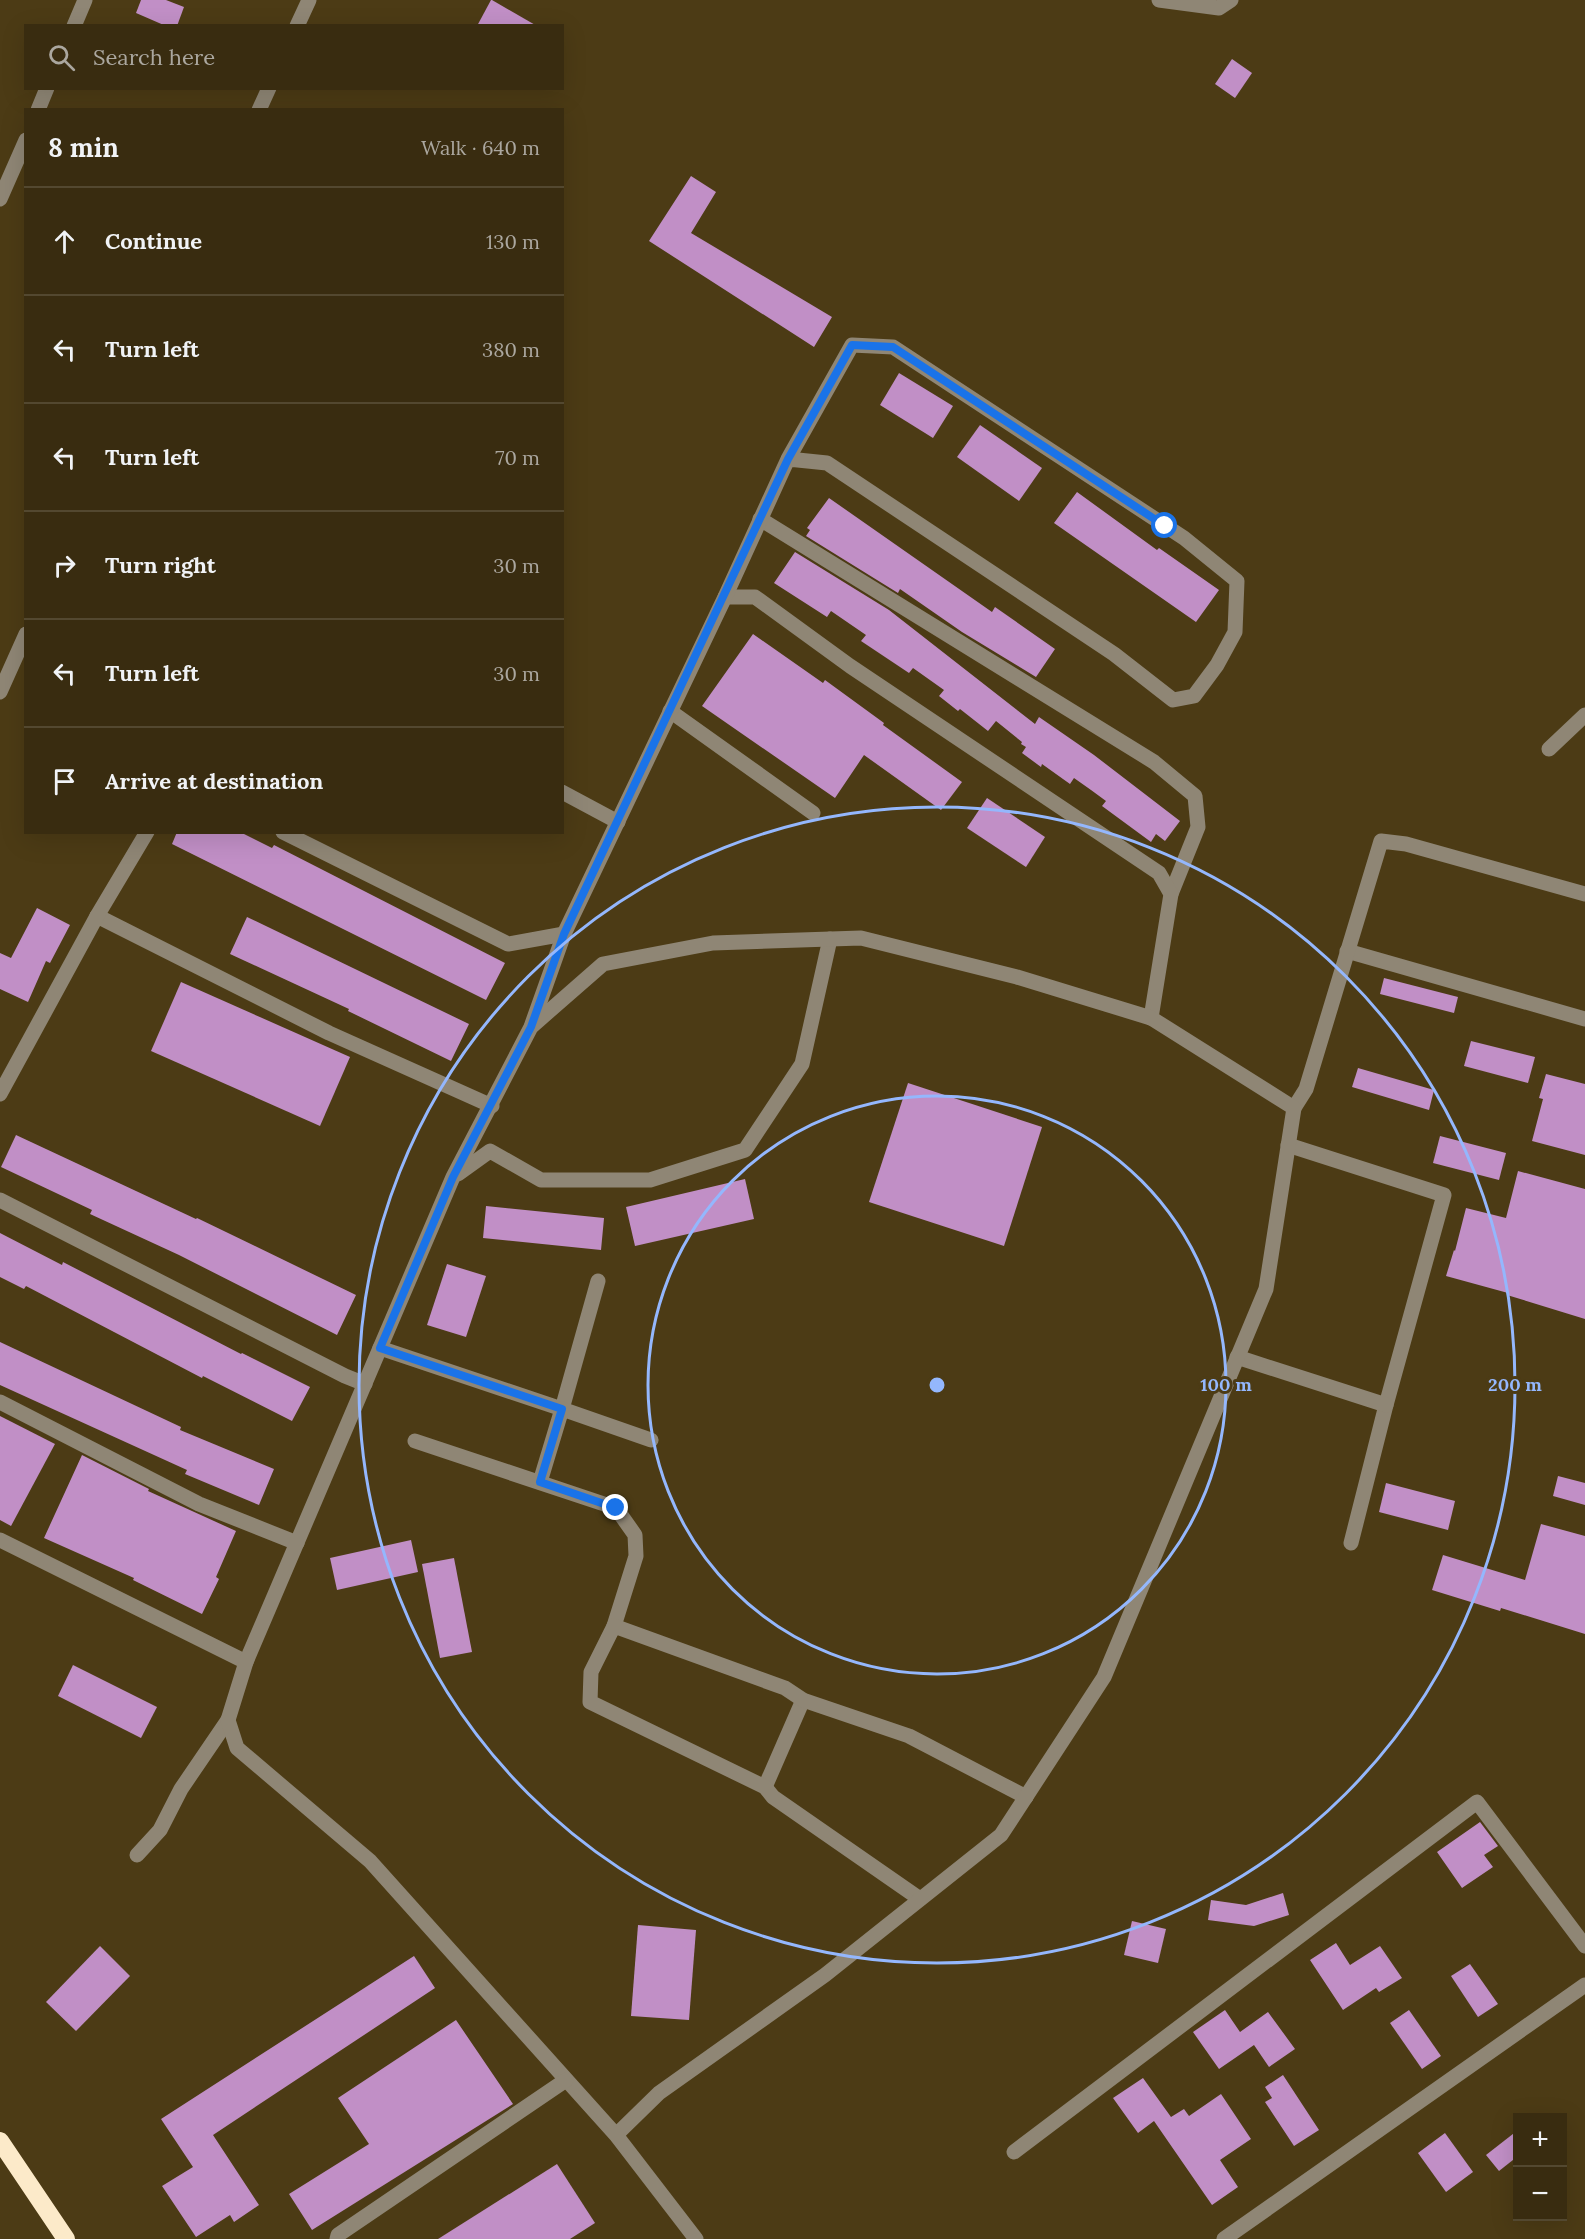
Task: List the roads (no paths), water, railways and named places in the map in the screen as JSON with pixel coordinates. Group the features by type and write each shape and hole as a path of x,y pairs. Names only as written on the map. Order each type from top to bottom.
{"highway":[{"path":"0,2141 66,2239"}],"street":[{"path":"75,24 85,0"},
{"path":"298,24 309,0"},
{"path":"1160,0 1219,8 1231,0"},
{"path":"39,108 46,90"},
{"path":"261,108 268,90"},
{"path":"0,200 24,145"},
{"path":"137,1855 160,1830 182,1789 228,1720 246,1662 453,1177 492,1106 531,1027 564,934 725,597 788,459 852,345 893,347 1184,538 1237,581 1234,632 1217,665 1194,696 1173,700 1114,654 827,463 788,459"},
{"path":"760,519 1154,762 1195,796 1198,827 1171,894 1151,1018"},
{"path":"725,597 755,597 850,666 1159,873 1171,894"},
{"path":"0,692 24,638"},
{"path":"670,711 813,813"},
{"path":"1549,749 1585,715"},
{"path":"564,793 618,822"},
{"path":"0,1094 97,916 146,834"},
{"path":"287,834 508,944 564,934"},
{"path":"616,2135 659,2094 825,1975 1000,1835 1104,1677 1266,1289 1294,1108 1306,1089 1381,841 1406,844 1585,894"},
{"path":"97,916 328,1033 492,1106"},
{"path":"531,1027 603,964 713,943 861,938 1017,977 1151,1018 1294,1108"},
{"path":"453,1177 490,1151 541,1180 650,1180 745,1150 802,1064 830,939"},
{"path":"1347,951 1585,1019"},
{"path":"1288,1144 1444,1195 1386,1405 1351,1543"},
{"path":"0,1200 365,1384"},
{"path":"540,1482 598,1281"},
{"path":"380,1348 651,1440"},
{"path":"1237,1357 1386,1405"},
{"path":"0,1402 199,1504 297,1543"},
{"path":"415,1441 616,1508 635,1535 636,1556 614,1626 591,1672 590,1702 765,1787 772,1797 920,1899"},
{"path":"0,1540 246,1662"},
{"path":"614,1626 785,1688 804,1700 909,1736 1026,1797"},
{"path":"765,1787 804,1700"},
{"path":"228,1720 237,1748 370,1862 616,2135 696,2239"},
{"path":"1014,2152 1476,1803 1585,1946"},
{"path":"1224,2239 1585,1985"},
{"path":"337,2239 338,2235 566,2080"}]}
